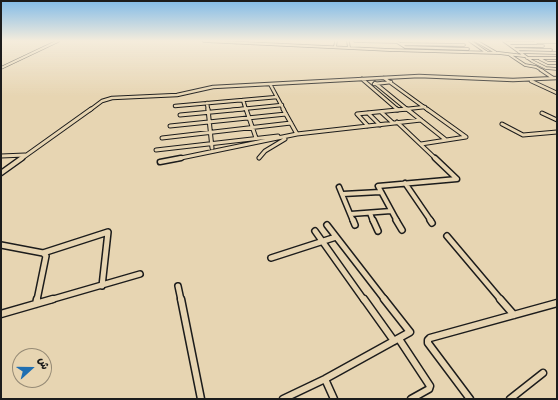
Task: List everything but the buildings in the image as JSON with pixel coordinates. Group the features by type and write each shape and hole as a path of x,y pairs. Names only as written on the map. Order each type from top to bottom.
{"street":[{"path":"1,68 19,60"},
{"path":"517,60 525,65 557,68"},
{"path":"530,60 546,68"},
{"path":"542,60 557,68"},
{"path":"548,63 557,63"},
{"path":"536,67 553,79"},
{"path":"1,172 107,99 118,97 177,95 212,87 419,76 528,80 557,78"},
{"path":"384,78 466,137 421,144"},
{"path":"361,79 398,110"},
{"path":"528,80 557,93"},
{"path":"368,84 391,82"},
{"path":"375,83 446,140"},
{"path":"270,84 296,134"},
{"path":"175,106 277,97"},
{"path":"243,100 256,138"},
{"path":"208,103 212,148"},
{"path":"180,115 282,105"},
{"path":"368,126 356,114 426,107"},
{"path":"381,112 421,144 457,179 380,185 378,187 380,192 402,230"},
{"path":"368,113 380,124"},
{"path":"170,126 286,114"},
{"path":"542,114 557,120"},
{"path":"156,150 421,120"},
{"path":"162,138 291,123"},
{"path":"502,124 523,135 557,132"},
{"path":"160,162 296,134"},
{"path":"259,158 263,152 282,138"},
{"path":"1,156 26,155"},
{"path":"405,184 432,223"},
{"path":"339,187 355,225"},
{"path":"343,194 380,192"},
{"path":"351,214 391,211"},
{"path":"370,213 378,231"},
{"path":"283,399 324,379 409,333 409,330 327,225"},
{"path":"315,231 430,386 421,397 411,399"},
{"path":"1,245 43,253 108,232 102,286"},
{"path":"447,236 514,315"},
{"path":"271,258 336,237"},
{"path":"36,304 46,258 43,253"},
{"path":"1,314 140,274"},
{"path":"178,286 201,399"},
{"path":"470,399 428,343 428,340 430,338 556,304"},
{"path":"510,399 543,374"},
{"path":"324,379 334,399"}]}
